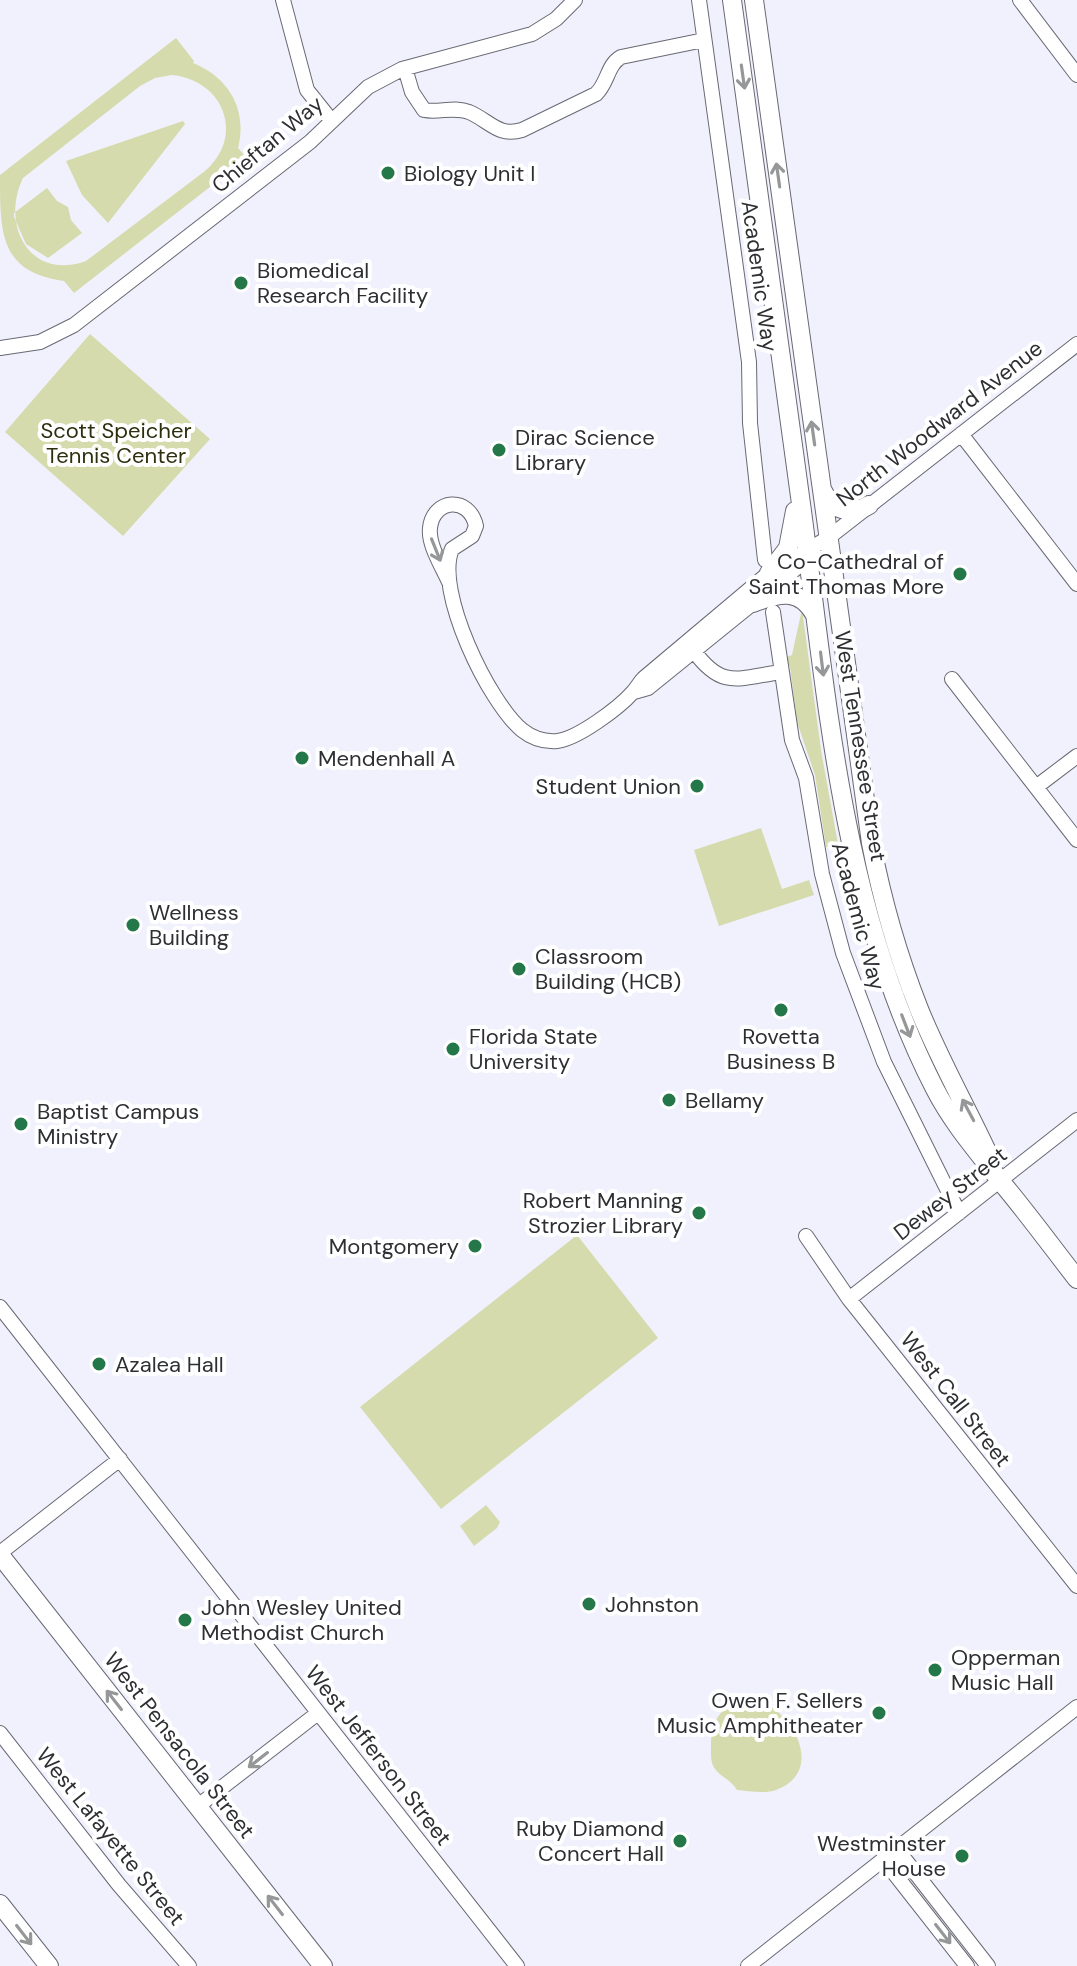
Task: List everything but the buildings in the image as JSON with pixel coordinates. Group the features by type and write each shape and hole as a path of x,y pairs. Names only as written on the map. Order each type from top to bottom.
{"main road":[{"name":"West Tennessee Street","path":"732,0 828,713 851,843 880,952 912,1039 955,1124 1077,1279"},
{"name":"West Tennessee Street","path":"754,0 871,843 888,917 920,1011 1001,1181"},
{"path":"767,566 784,554 791,541 798,480"},
{"path":"820,485 826,499 836,508 852,511 869,505"},
{"path":"753,603 777,594 794,594 808,604 816,617"},
{"name":"West Pensacola Street","path":"0,1554 323,1966"},
{"path":"0,1904 49,1966"}],"street":[{"path":"283,0 307,90 331,120"},
{"name":"Chieftan Way","path":"0,348 40,342 74,325 310,142 368,87 405,68 528,36 552,22 575,0"},
{"name":"Academic Way","path":"699,0 748,352 750,423 767,566"},
{"path":"1020,0 1077,75"},
{"path":"405,68 413,95 424,110 466,111 500,131 510,133 525,129 596,94 605,84 613,63 621,57 704,40"},
{"name":"North Woodward Avenue","path":"634,692 648,688 869,505 1077,344"},
{"path":"961,434 1077,584"},
{"name":"North Woodward Avenue","path":"449,582 451,551 472,536 476,528 470,511 457,504 440,510 433,518 430,529 461,628 473,657 510,718 529,735 548,741 573,737 584,731 634,692 644,678 767,566 808,554"},
{"name":"Academic Way","path":"773,612 792,740 806,778 824,884 847,966 884,1062 959,1213"},
{"path":"694,651 708,669 722,678 781,672"},
{"path":"952,679 1077,840"},
{"path":"1036,787 1077,756"},
{"name":"Dewey Street","path":"849,1299 1077,1120"},
{"name":"West Call Street","path":"806,1236 849,1299 1077,1586"},
{"name":"West Jefferson Street","path":"0,1307 517,1966"},
{"path":"0,1554 120,1459"},
{"path":"752,1965 1077,1707"},
{"path":"198,1806 318,1713"},
{"name":"West Lafayette Street","path":"0,1733 119,1885 189,1966"},
{"path":"896,1848 988,1966"},
{"path":"883,1859 967,1966"},
{"path":"921,1906 934,1896"}],"green space":[{"path":"176,38 193,63 216,77 232,96 240,120 238,148 247,158 74,293 64,281 27,269 8,247 1,215 0,175","holes":["172,75 190,79 216,98 226,126 224,142 205,171 86,261 66,265 49,263 35,256 18,231 15,214 23,178 140,86 155,78"]},
{"path":"183,121 185,124 108,223 82,195 66,161"},
{"path":"47,188 57,201 68,207 71,220 82,233 48,258 26,244 14,217 14,213"},
{"name":"Scott Speicher Tennis Center","path":"90,334 210,439 123,536 5,432"},
{"path":"802,609 821,750 838,844 826,847 815,775 797,722 790,667 784,658 792,655"},
{"path":"761,828 782,889 809,880 814,895 719,926 694,850"},
{"path":"577,1235 658,1338 441,1509 360,1407"},
{"path":"486,1505 500,1522 474,1546 460,1526"},
{"path":"751,1698 766,1703 779,1713 798,1740 800,1769 791,1781 772,1791 737,1790 715,1769 712,1760 712,1735 717,1719 733,1703"}],"place":[{"name":"Biology Unit I","path":"388,173"},
{"name":"Biomedical Research Facility","path":"241,283"},
{"name":"Dirac Science Library","path":"499,450"},
{"name":"Co-Cathedral of Saint Thomas More","path":"960,574"},
{"name":"Mendenhall A","path":"302,758"},
{"name":"Student Union","path":"697,786"},
{"name":"Wellness Building","path":"133,925"},
{"name":"Classroom Building (HCB)","path":"519,969"},
{"name":"Rovetta Business B","path":"781,1010"},
{"name":"Florida State University","path":"453,1049"},
{"name":"Bellamy","path":"669,1100"},
{"name":"Baptist Campus Ministry","path":"21,1124"},
{"name":"Robert Manning Strozier Library","path":"699,1213"},
{"name":"Montgomery","path":"475,1246"},
{"name":"Azalea Hall","path":"99,1364"},
{"name":"Johnston","path":"589,1604"},
{"name":"John Wesley United Methodist Church","path":"185,1620"},
{"name":"Opperman Music Hall","path":"935,1670"},
{"name":"Owen F. Sellers Music Amphitheater","path":"879,1713"},
{"name":"Ruby Diamond Concert Hall","path":"680,1841"},
{"name":"Westminster House","path":"962,1856"}]}
